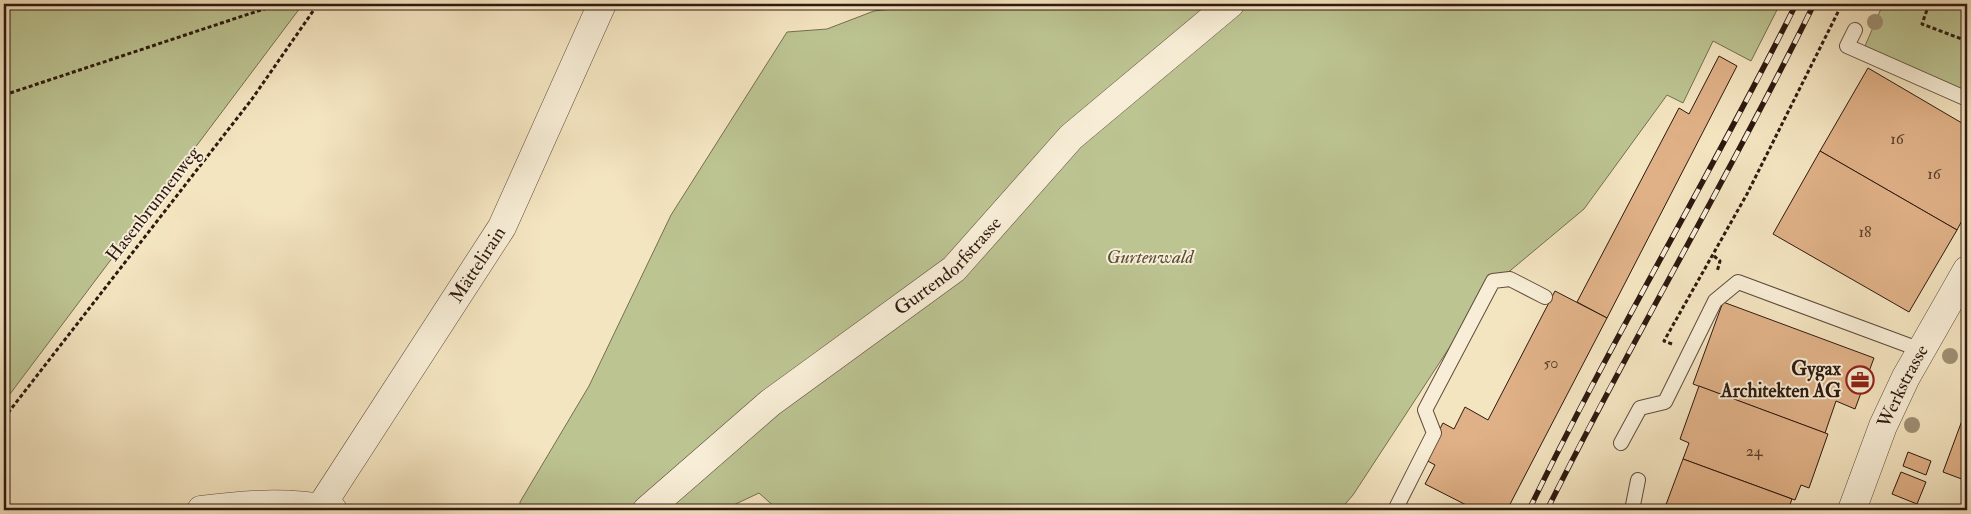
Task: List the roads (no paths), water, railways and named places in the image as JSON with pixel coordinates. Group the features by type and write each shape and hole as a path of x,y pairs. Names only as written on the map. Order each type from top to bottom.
{"street":[{"name":"Mättelirain","path":"327,509 502,227 602,4"},
{"name":"Gurtendorfstrasse","path":"647,510 770,403 954,269 1071,137 1230,4"},
{"name":"Werkstrasse","path":"1852,510 1883,426 1921,350 1963,285"},
{"path":"201,510 255,503 302,505 327,509"}],"lane":[{"path":"1855,30 1846,46 1967,99"},
{"path":"1396,510 1434,434 1425,410 1493,281 1510,279 1545,297"},
{"path":"1621,442 1640,408 1665,402 1715,301 1738,282 1921,350"},
{"path":"1632,510 1638,480"}],"railway":[{"path":"1529,510 1594,382 1764,68 1796,4"},
{"path":"1547,510 1579,446 1749,131 1814,4"}],"place":[{"name":"Gygax Architekten AG","path":"1860,380"}],"park label":[{"name":"Gurtenwald","path":"1150,257"}]}
